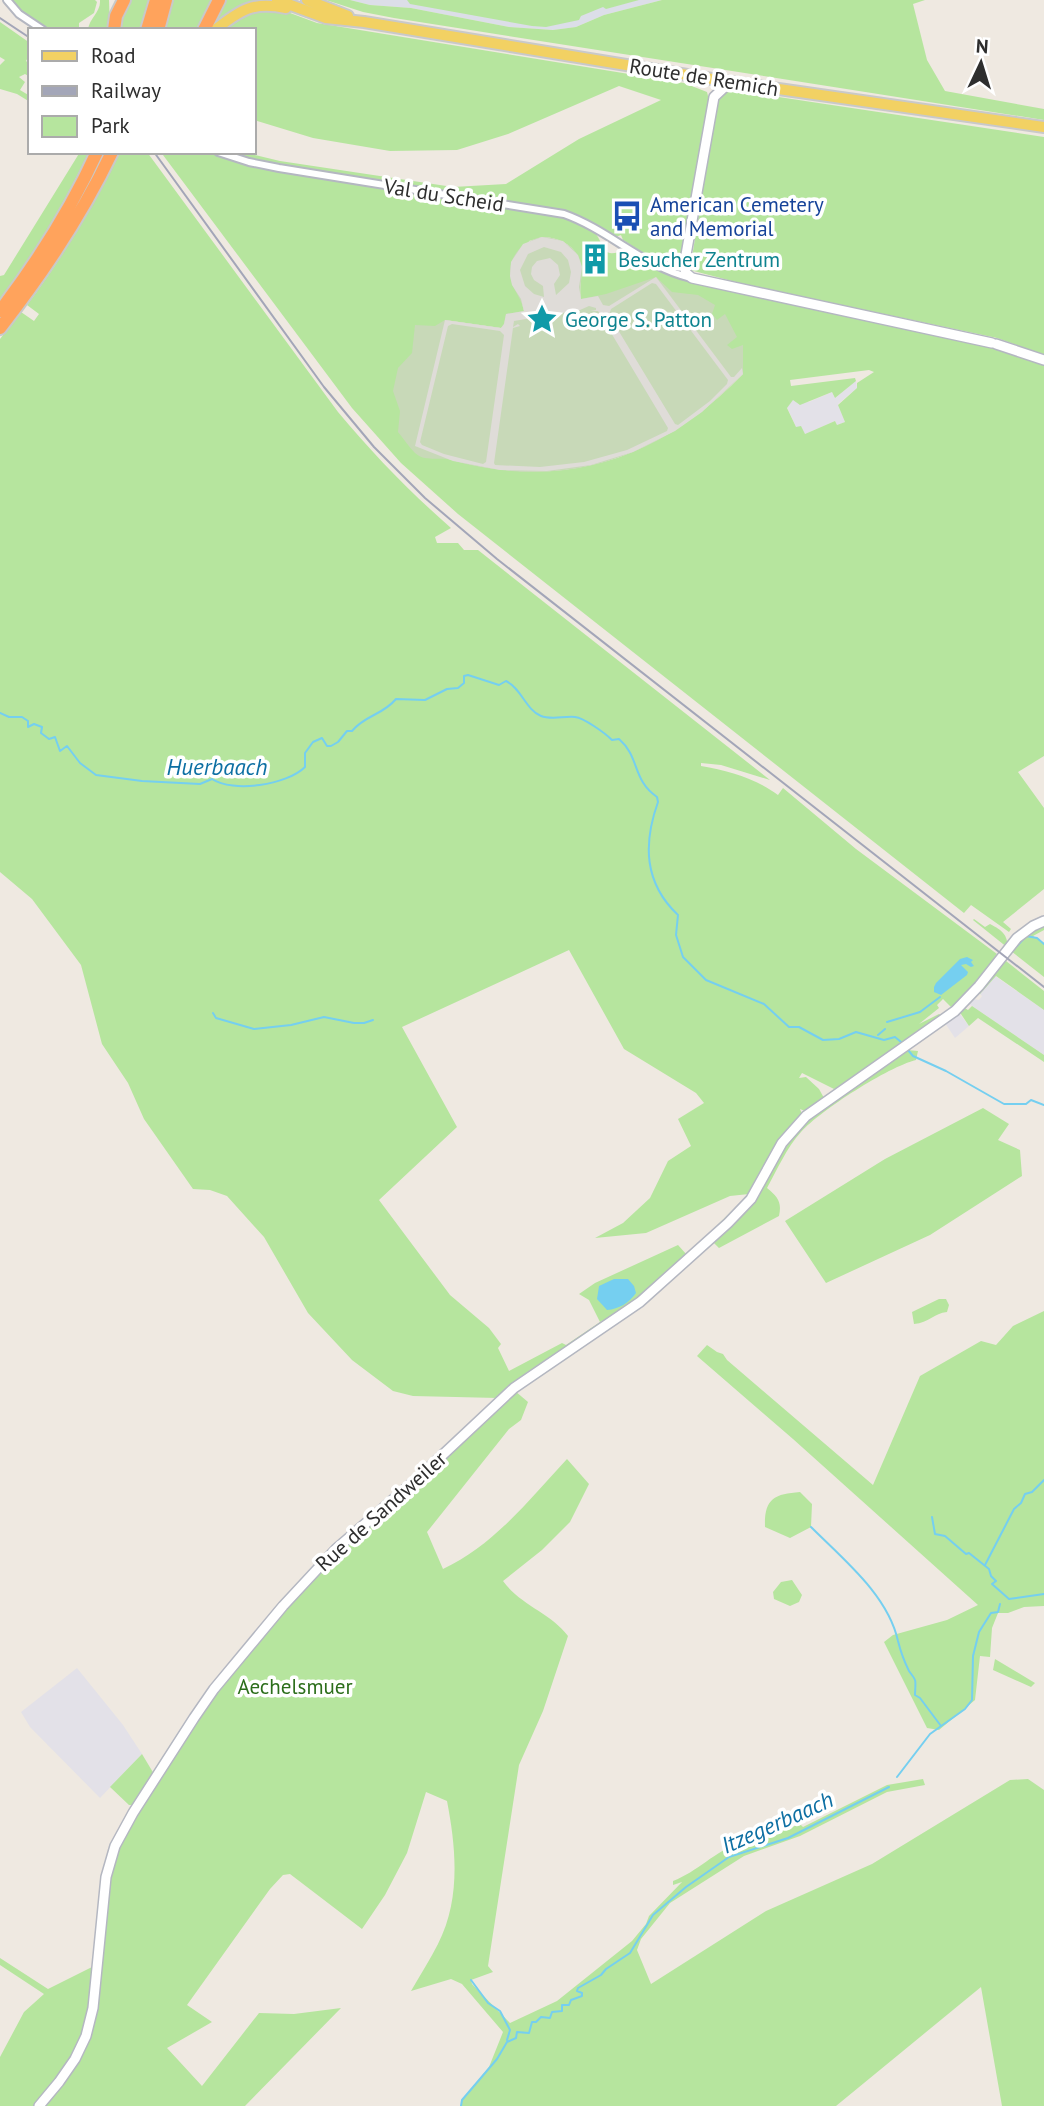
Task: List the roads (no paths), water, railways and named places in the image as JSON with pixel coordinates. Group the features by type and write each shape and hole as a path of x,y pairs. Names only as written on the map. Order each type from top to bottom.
{"highway":[{"path":"111,0 114,27"},
{"path":"114,27 124,0"},
{"path":"205,28 219,0"},
{"path":"148,28 160,3"},
{"path":"158,28 160,3"},
{"path":"0,311 34,264 83,184 107,154"},
{"path":"0,328 56,250 107,154"}],"main road":[{"name":"Route de Remich","path":"277,0 326,18 730,82 1044,127"},
{"name":"Route de Remich","path":"307,0 364,22"},
{"path":"218,28 244,9 262,5 326,18"},
{"path":"698,76 710,88 714,97"},
{"path":"692,278 686,273 685,257 714,97 730,82"},
{"name":"Val du Scheid","path":"692,278 994,343 1044,360"},
{"name":"Rue de Sandweiler","path":"38,2106 75,2059 86,2036 97,1977 106,1877 116,1846 176,1744 214,1689 242,1655 336,1549 418,1478 514,1388 640,1302 728,1223 751,1199 782,1143 806,1116 964,1003 1017,938 1044,921"}],"street":[{"path":"7,0 19,14 40,28"},
{"name":"Val du Scheid","path":"226,154 279,168 564,214 581,220 658,266 692,278"},
{"path":"658,266 670,265 685,257"}],"water":[{"path":"967,957 973,960 971,962 974,966 961,965 968,972 967,975 941,995 934,992 936,983 960,959"},
{"path":"614,1279 628,1279 636,1293 623,1305 607,1310 597,1299 599,1286"}],"waterway":[{"name":"Huerbaach","path":"0,713 9,717 22,717 28,721 28,727 34,724 42,727 41,733 49,739 55,737 60,751 67,746 80,763 96,775 200,784 212,779 233,786 246,786 273,782 297,773 305,767 305,753 313,742 322,738 327,746 331,746 347,731 352,731 396,699 425,700 447,689 458,688 464,683 464,676 468,675 499,685 506,681 516,689 531,709 541,716 579,718 612,740 619,739 626,746 643,783 657,797 649,848 653,876 658,890 678,915 676,935 683,957 706,980 764,1004 789,1027 799,1027 823,1040 839,1039 856,1032 884,1040 895,1037 901,1042"},
{"path":"1017,946 1026,936 1037,938 1044,944"},
{"path":"887,1022 920,1012 940,997"},
{"path":"213,1013 216,1018 254,1029 291,1025 324,1017 354,1023 373,1020"},
{"path":"878,1035 885,1029"},
{"name":"Huerbaach","path":"908,1050 913,1056 946,1071 1004,1104 1026,1104 1031,1100 1044,1105"},
{"path":"985,1565 1014,1509 1025,1494 1032,1492 1044,1480"},
{"path":"932,1517 935,1534 945,1536 989,1569 996,1581 992,1584 1009,1599 1044,1594"},
{"path":"811,1527 863,1579 885,1608 906,1664 915,1680 915,1695 941,1726"},
{"path":"897,1777 930,1734 965,1709 972,1700 973,1656 979,1632 991,1613 998,1612 1000,1604"},
{"name":"Itzegerbaach","path":"461,2106 462,2100 497,2059 507,2042 516,2038 517,2032 529,2033 532,2022 541,2017 550,2018 552,2012 562,2011 562,2005 569,2005 571,2000 582,1996 582,1993 577,1991 578,1988 630,1953 653,1915 686,1887 729,1857 788,1838 889,1787"},
{"path":"471,1980 488,2003 500,2011 510,2030 507,2040"}],"railway":[{"path":"0,18 28,37"},
{"path":"155,154 324,387 374,447 425,498 497,559 1044,987"}],"place":[{"name":"American Cemetery and Memorial","path":"627,216"},
{"name":"Besucher Zentrum","path":"595,259"},
{"name":"George S. Patton","path":"542,319"}],"park label":[{"name":"Aechelsmuer","path":"295,1686"}]}
